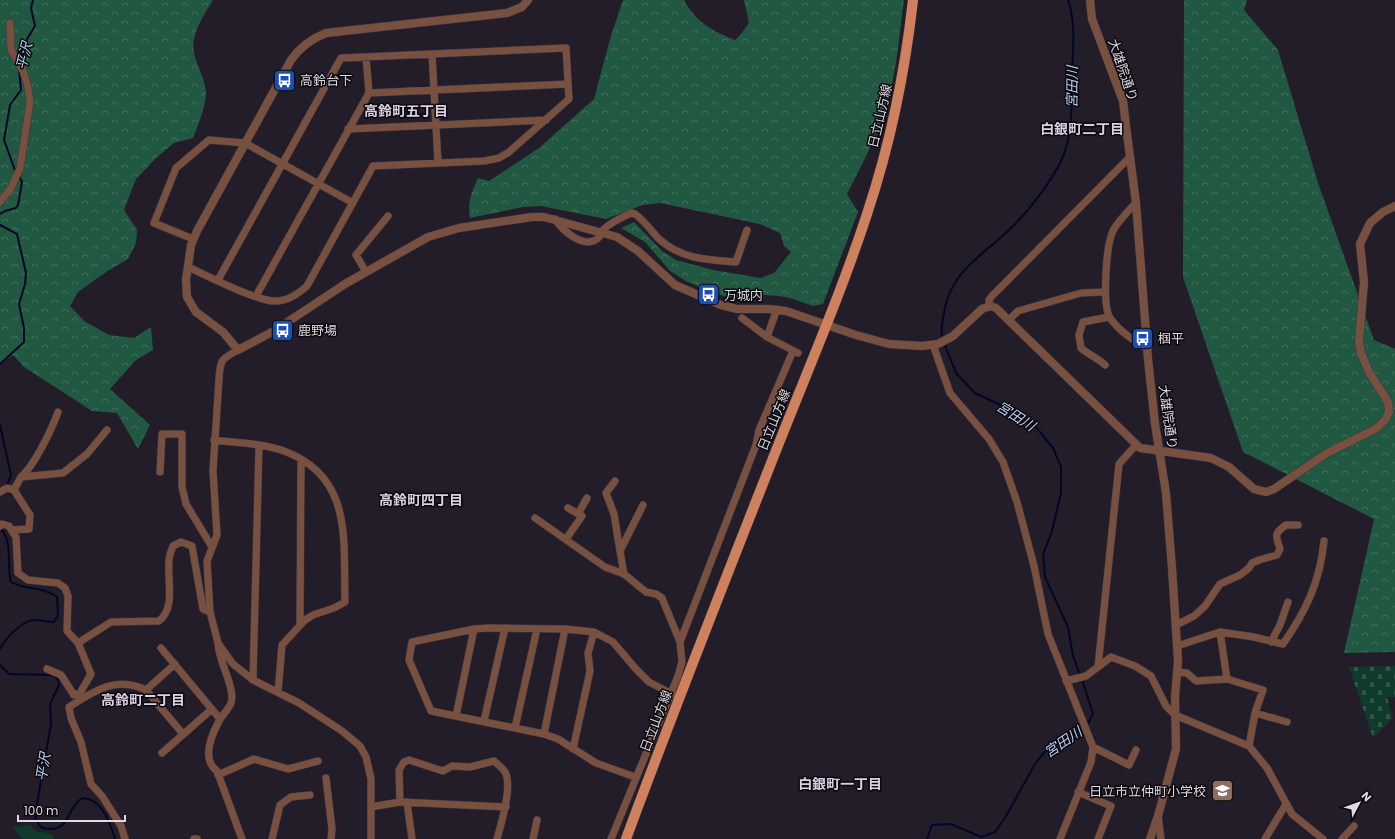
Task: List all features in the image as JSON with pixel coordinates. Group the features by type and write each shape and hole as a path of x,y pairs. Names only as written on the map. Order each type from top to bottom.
{"main road":[{"name":"日立山方線","path":"626,839 676,696 826,325 867,214 880,170 901,80 913,0"}],"street":[{"path":"238,350 229,338 203,318 192,305 186,288 193,239 291,60 300,48 318,36 337,32 507,13 522,7 528,0"},
{"name":"大雄院通り","path":"1090,0 1092,19 1123,101 1136,203 1155,424 1166,492 1176,625 1178,672 1175,715 1176,749 1158,816 1150,839"},
{"path":"0,202 11,188 20,168 30,102 28,87 23,71 11,50 10,23"},
{"path":"188,267 218,280 256,296 275,301 301,292 307,286 373,166 484,161 499,158 509,152 569,100 566,48 341,58 218,280"},
{"path":"432,54 438,163"},
{"path":"256,296 369,93 366,57"},
{"path":"369,93 568,84"},
{"path":"348,129 546,120"},
{"path":"193,239 154,223 176,168 209,140 245,143 353,203"},
{"path":"990,306 989,300 992,296 1130,157"},
{"path":"1136,203 1113,230 1109,241 1105,292 1109,317 1124,334 1148,349"},
{"path":"242,839 218,775 209,761 208,749 220,719 231,702 229,688 218,654 218,643 210,612 207,562 217,535 214,440 220,364 223,358 274,331 412,244 446,230 532,217 555,219 627,242 666,279 683,290 729,308 777,309 799,314 856,335 889,344 935,345 948,340 976,312 990,306 996,308 1009,320 1136,445 1145,450 1211,458 1229,467 1254,489 1266,492 1274,490 1341,445 1377,428 1385,420 1389,412 1388,402 1364,363 1359,341 1364,282 1360,244 1370,223 1383,212 1395,206"},
{"path":"555,219 572,236 584,241 592,242 597,239 607,227 627,215 635,214 658,238 678,252 706,260 736,262 747,230"},
{"path":"366,272 356,255 388,216"},
{"path":"1009,320 1018,311 1081,293 1105,292"},
{"path":"767,337 777,309"},
{"path":"1105,365 1097,357 1090,355 1080,348 1079,335 1083,322 1109,317"},
{"path":"680,642 756,445 759,430 795,352 767,337 742,318"},
{"path":"935,345 950,393 989,439 1003,462 1034,566 1048,634 1093,748 1091,762 1060,839"},
{"path":"14,490 20,477 27,472 51,430 58,412"},
{"path":"20,477 63,473 87,454 107,430"},
{"path":"160,472 162,434 182,434 182,487 186,504 212,547"},
{"path":"214,440 284,451 301,460 324,477 331,486 340,509 345,602 334,608 313,615 300,625 282,645 278,692"},
{"path":"1098,667 1119,464 1136,445"},
{"path":"253,680 258,446"},
{"path":"300,625 301,460"},
{"path":"615,481 606,493 614,514 624,574"},
{"path":"0,492 7,488 14,490 30,515 29,528 12,530"},
{"path":"578,514 587,498"},
{"path":"620,551 643,505"},
{"path":"566,539 582,516 568,508"},
{"path":"535,518 605,567 624,574 646,592 656,594 662,598 680,642 682,662 676,696 635,777 611,839"},
{"path":"1,525 6,524 16,537 18,573 28,580 58,583 65,588 68,596 67,630 78,643 91,674 80,693 74,695 61,675 47,669"},
{"path":"1176,625 1194,616 1212,599 1220,584 1240,575 1249,568 1252,563 1277,555 1280,549 1276,539 1277,533 1286,525 1298,525"},
{"path":"1177,646 1220,632 1254,637 1283,644 1309,604 1322,565 1324,541"},
{"path":"78,643 111,622 159,621 164,616 169,601 168,560 173,546 181,542 192,546 203,609 210,612"},
{"path":"1271,642 1280,625 1288,602"},
{"path":"484,721 505,628"},
{"path":"635,777 596,763 558,739 544,734 431,711 409,660 412,642 474,629 565,629 594,632 613,642 644,678 676,696"},
{"path":"456,716 474,629"},
{"path":"515,728 537,629"},
{"path":"544,734 565,629"},
{"path":"574,749 590,671 588,653 594,632"},
{"path":"1220,632 1227,679"},
{"path":"218,643 233,664 253,680 305,707 342,731 360,746 366,757 371,779 370,839"},
{"path":"161,648 220,719"},
{"path":"1066,681 1086,676 1111,657 1135,666 1152,676 1166,706 1175,715 1249,746 1267,768 1286,804 1300,822 1322,839"},
{"path":"146,690 175,664"},
{"path":"1178,672 1187,674 1196,681 1227,679 1263,690 1255,713 1249,746"},
{"path":"125,839 121,826 102,796 91,784 81,742 71,718 69,707 91,692 115,683 136,685 146,690 183,734"},
{"path":"162,753 212,709"},
{"path":"1255,713 1287,722"},
{"path":"1093,748 1129,765 1136,750"},
{"path":"218,775 254,759 288,769 318,762"},
{"path":"412,839 403,802 399,770 404,762 409,760 443,771 452,766 470,767 494,760 504,770 507,777 506,807 497,839"},
{"path":"326,778 332,829 331,839"},
{"path":"1078,792 1111,806 1098,839"},
{"path":"272,839 280,805 292,797 310,795"},
{"path":"371,807 403,802 506,807"},
{"path":"1265,839 1286,804"},
{"path":"1158,816 1161,839"},
{"path":"533,839 537,820"},
{"path":"1342,839 1354,826"}],"green space":[{"path":"0,0 213,0 199,25 194,39 194,53 205,84 206,94 203,111 193,138 174,143 155,159 136,179 124,210 137,230 136,243 128,259 106,272 78,292 70,306 84,321 109,335 134,338 151,327 153,350 136,360 110,389 150,425 138,449 117,413 92,411 24,367 13,355 0,364"},
{"path":"623,0 684,0 699,20 705,25 735,40 749,23 744,0 904,0 896,63 889,98 879,127 847,194 858,212 823,304 813,306 790,298 764,295 747,300 714,293 686,281 670,271 645,242 621,228 634,222 662,251 676,260 713,270 761,278 774,273 791,252 784,246 780,233 760,224 660,203 643,205 606,219 541,206 523,207 470,218 469,213 472,192 478,178 489,181 539,148 594,99 610,39"},
{"path":"1184,0 1247,0 1244,10 1278,50 1318,183 1374,340 1395,349 1395,652 1344,653 1374,519 1243,452 1183,277"},
{"path":"1395,666 1395,697 1387,697 1393,718 1373,738 1349,667"},
{"path":"30,825 36,831 53,834 54,839 23,839 12,827"}],"waterway":[{"name":"平沢","path":"21,63 27,39 35,26 31,8 33,0"},
{"name":"宮田川","path":"943,339 942,328 946,302 959,277 967,267 1025,214 1046,187 1062,159 1068,138 1072,105 1073,36 1071,9 1068,0"},
{"name":"平沢","path":"16,173 4,140 10,105 21,90 19,69"},
{"name":"平沢","path":"0,214 16,208 18,205 22,182 19,176"},
{"name":"平沢","path":"0,225 17,234 26,273 25,284 19,304 24,328 24,342 0,364"},
{"name":"宮田川","path":"944,343 956,373 975,393 1017,413 1036,427 1053,448 1061,467 1061,493 1052,531 1043,555 1045,577 1068,627 1073,656 1080,675"},
{"name":"平沢","path":"0,425 11,475 7,485"},
{"name":"平沢","path":"0,528 7,540 11,582 17,585 41,590 57,597 58,615 54,622 34,620 24,623 10,635 0,649"},
{"name":"平沢","path":"0,665 9,674 52,675 58,679 59,685 50,704 51,724 35,815 38,823 41,827 46,829 61,826 77,802 82,798 89,799 95,802 104,812 111,826 115,839"},
{"name":"宮田川","path":"1082,679 1093,714 1087,725"},
{"name":"宮田川","path":"927,839 932,825 951,824 981,837 995,832 1006,816 1035,764 1047,749 1084,728"}],"place":[{"name":"高鈴台下","path":"285,80"},
{"name":"万城内","path":"708,295"},
{"name":"鹿野場","path":"283,330"},
{"name":"椢平","path":"1142,338"},
{"name":"日立市立仲町小学校","path":"1222,791"}],"district":[{"name":"高鈴町五丁目","path":"406,111"},
{"name":"白銀町二丁目","path":"1082,129"},
{"name":"高鈴町四丁目","path":"421,500"},
{"name":"高鈴町二丁目","path":"143,700"},
{"name":"白銀町一丁目","path":"840,784"}]}
